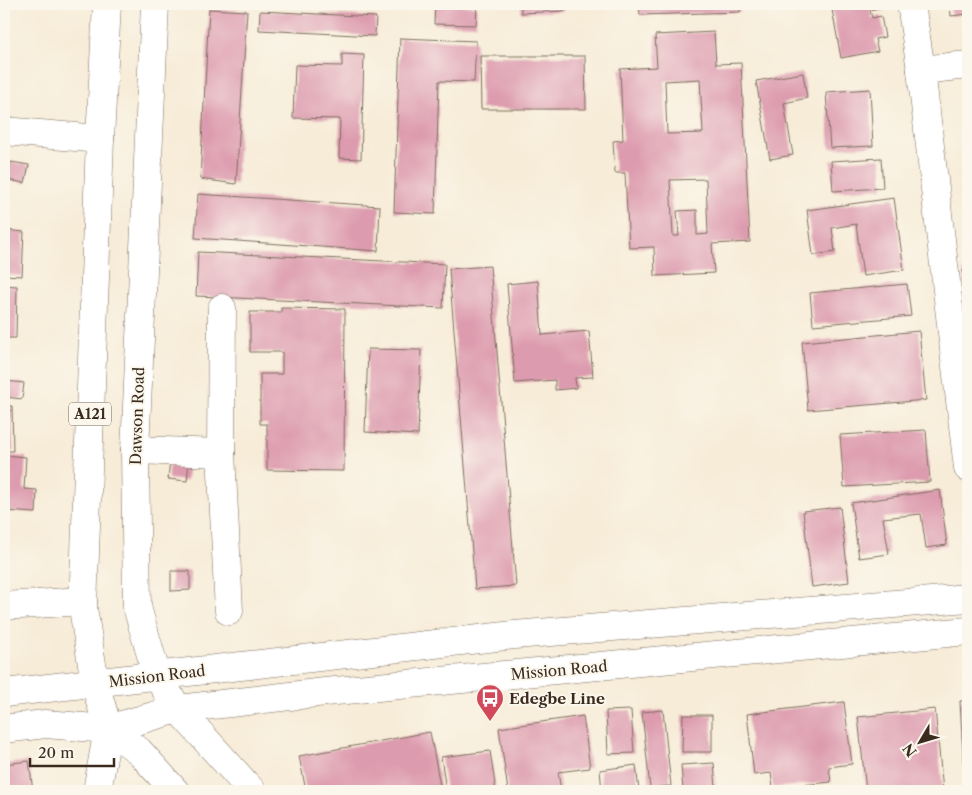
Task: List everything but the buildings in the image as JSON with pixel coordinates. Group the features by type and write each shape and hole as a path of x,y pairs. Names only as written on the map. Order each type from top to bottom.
{"main road":[{"name":"A121","path":"107,4 100,139 83,608 95,683 108,729"},
{"name":"Dawson Road","path":"155,4 135,450 137,607 157,676 178,709 252,791"},
{"path":"911,4 921,70 968,468"},
{"path":"921,70 968,65"},
{"path":"4,131 100,139"},
{"path":"222,308 221,453 229,611"},
{"path":"135,450 221,453"},
{"name":"Mission Road","path":"4,693 514,635 968,598"},
{"path":"4,606 83,601"},
{"name":"Mission Road","path":"4,729 45,724 108,729 178,709 325,692 968,631"},
{"path":"97,791 108,729 139,750 175,791"}],"place":[{"name":"Edegbe Line","path":"490,722"}]}
